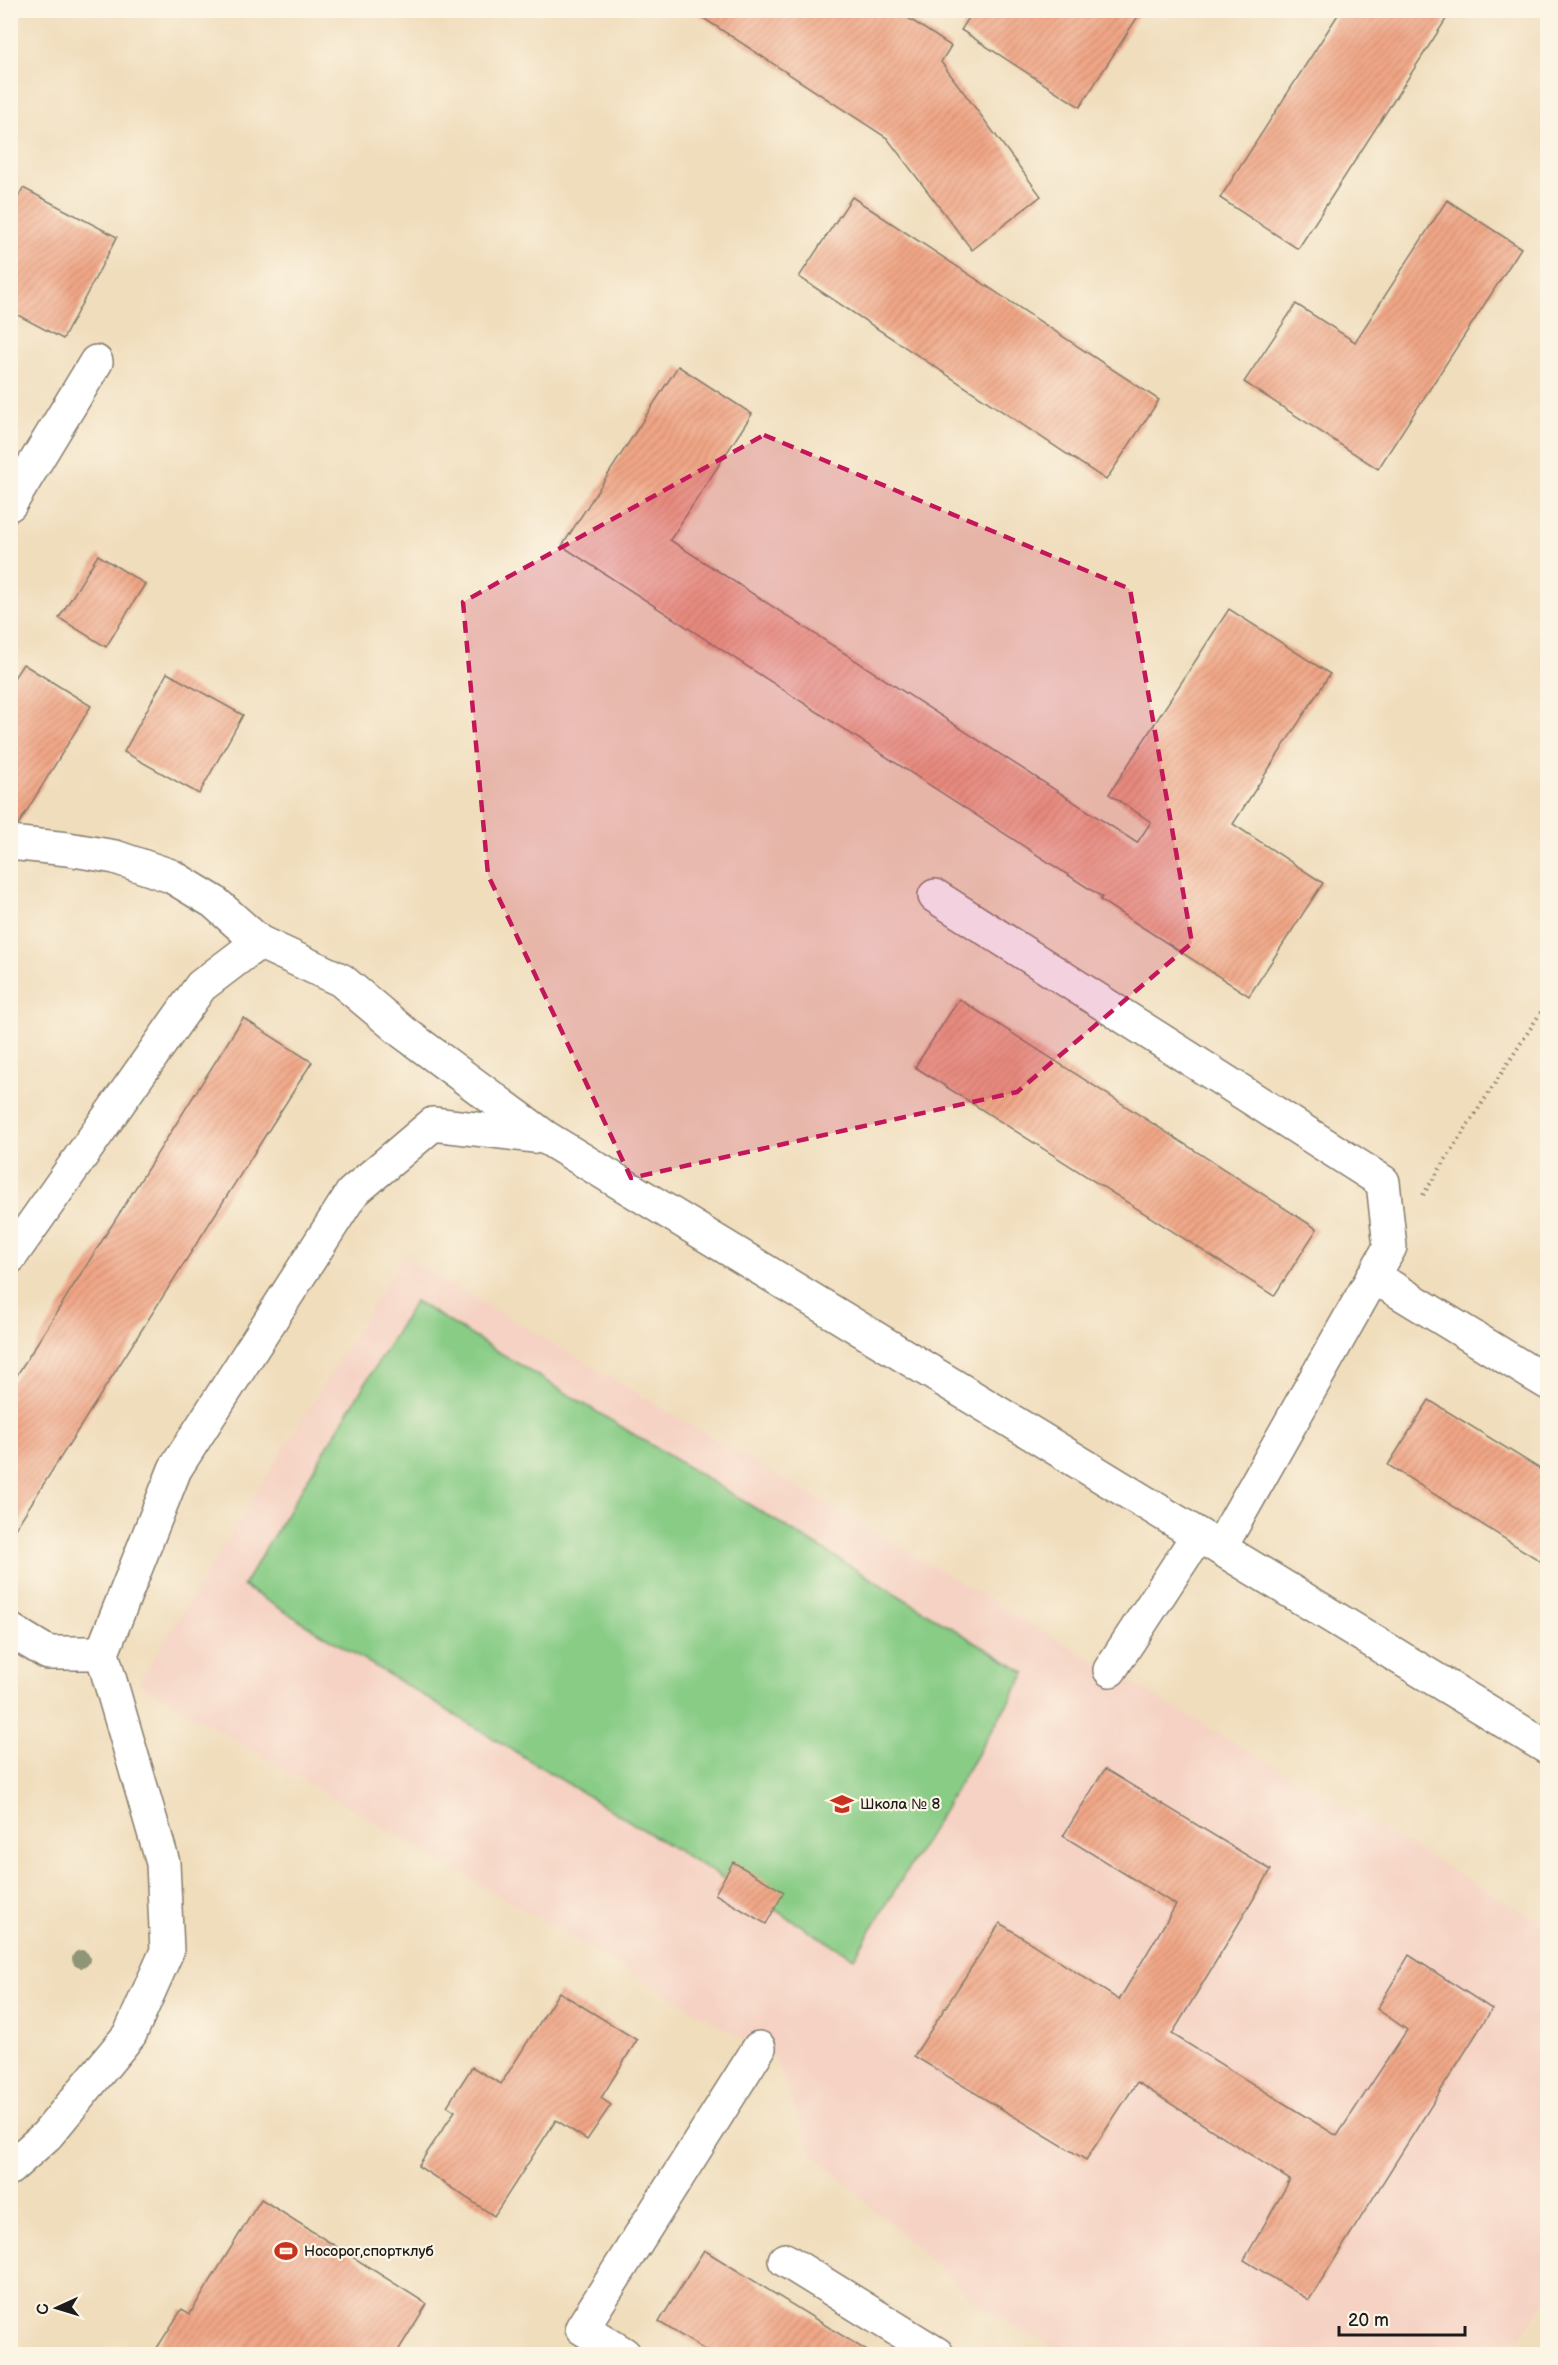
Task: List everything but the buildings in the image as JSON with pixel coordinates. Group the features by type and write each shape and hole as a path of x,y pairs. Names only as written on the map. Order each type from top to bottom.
{"street":[{"path":"10,504 96,362"},
{"path":"10,843 115,857 171,876 214,902 259,942 341,980 403,1032 545,1137 1548,1748"},
{"path":"935,896 1383,1182 1390,1247 1209,1541 1110,1670"},
{"path":"10,1257 201,986 259,942"},
{"path":"10,2168 47,2135 130,2034 167,1951 163,1863 102,1653 175,1469 352,1193 433,1124 545,1137"},
{"path":"1373,1276 1548,1383"},
{"path":"10,1630 48,1653 102,1653"},
{"path":"624,2355 582,2328 759,2048"},
{"path":"785,2260 937,2355"}],"path":[{"path":"1421,1198 1548,1001"}],"highlighted area":[{"path":"764,435 1130,589 1192,943 1017,1092 631,1178 488,875 463,602"}],"shaded area":[{"name":"Школа № 8","path":"403,1256 1547,1926 1547,2298 1521,2338 1418,2354 1065,2354 986,2311 811,2152 775,2058 138,1683"}],"green space":[{"path":"415,1301 1026,1673 854,1958 243,1586"}],"place":[{"name":"Школа № 8","path":"842,1804"},
{"name":"Носорог,спортклуб","path":"286,2251"}]}
